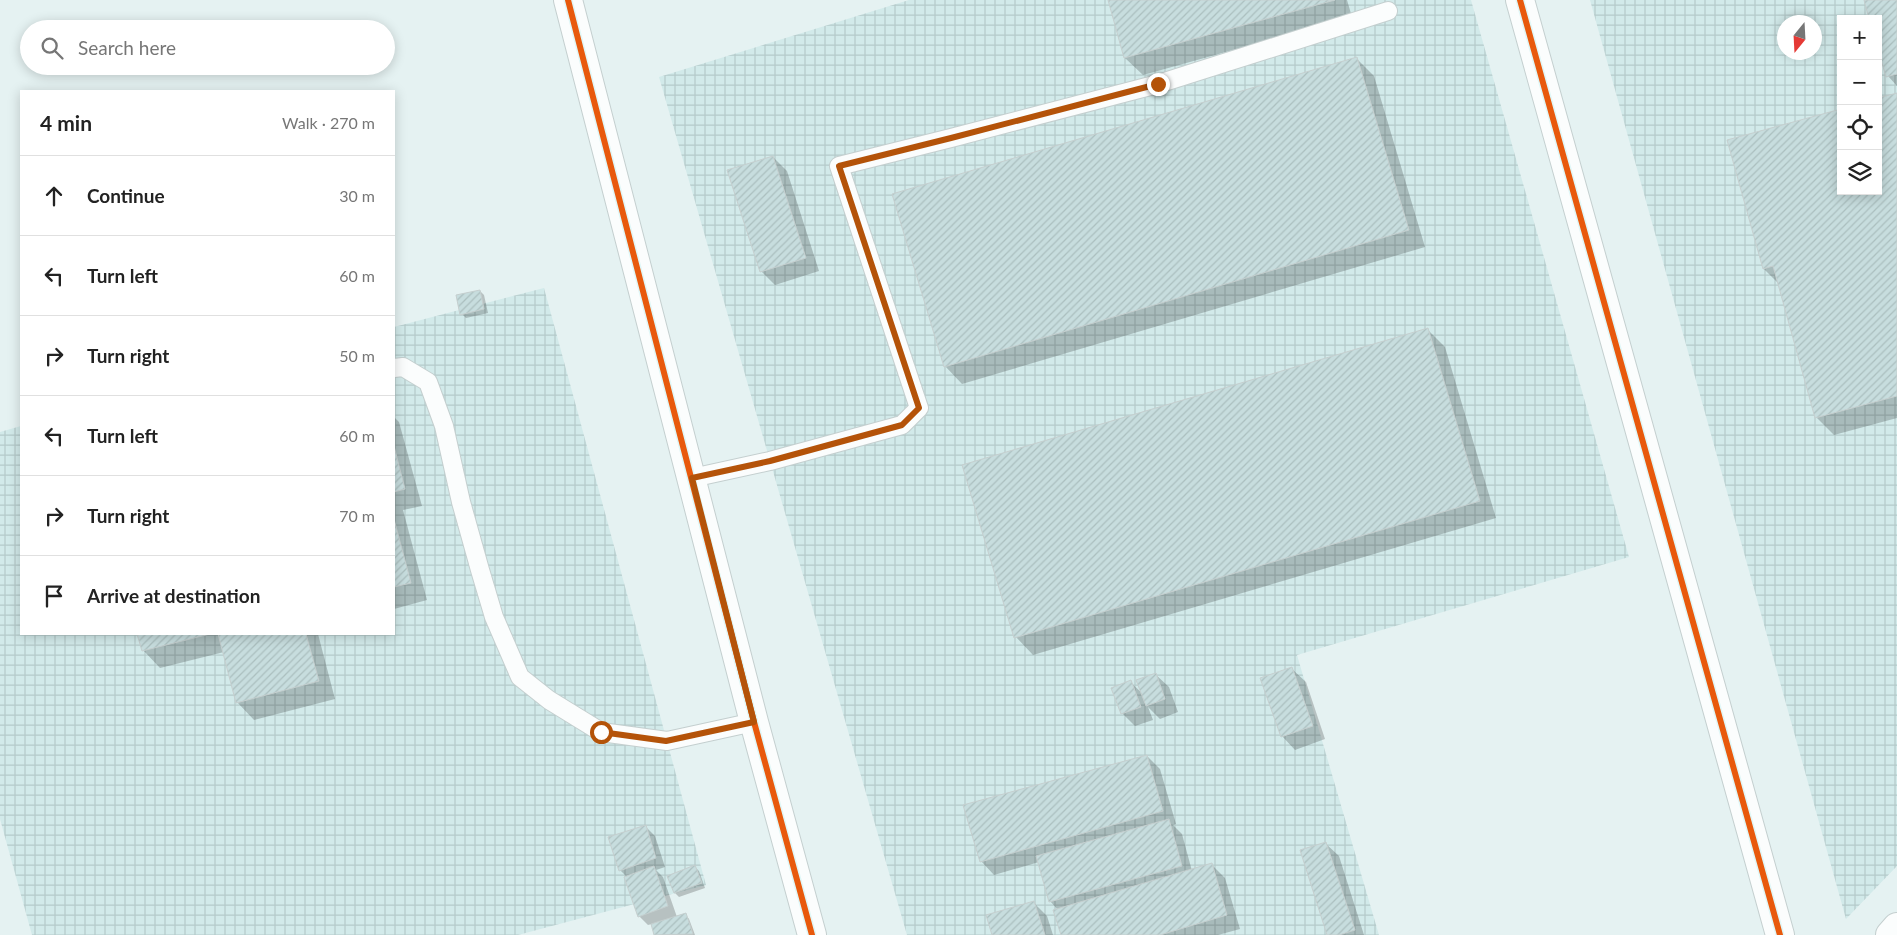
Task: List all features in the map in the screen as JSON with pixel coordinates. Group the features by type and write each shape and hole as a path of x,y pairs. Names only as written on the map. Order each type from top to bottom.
{"street":[{"path":"568,0 754,722 812,935"},
{"path":"1520,0 1780,935"},
{"path":"1890,935 1897,927"}],"lane":[{"path":"692,478 770,461 902,425 919,408 839,166 1158,84 1388,11"},
{"path":"395,368 403,367 428,382 444,426 461,502 494,617 520,677 549,700 601,732 666,741 754,722"}],"shaded area":[{"path":"909,0 1471,0 1629,557 1297,655 1379,935 907,935 659,77"},
{"path":"1590,0 1897,0 1897,866 1846,919"},
{"path":"544,288 706,885 518,935 32,935 0,819 0,432 20,426 20,635 395,635 395,327"}],"building":[{"path":"1108,0 1335,0 1124,58"},
{"path":"1864,0 1897,0 1897,74 1886,77 1882,63 1882,15 1868,15"},
{"path":"1357,57 1409,230 944,367 892,194"},
{"path":"1897,93 1897,396 1815,418 1773,266 1763,269 1727,140 1837,110 1837,195 1882,195 1882,97"},
{"path":"773,156 806,258 760,272 727,170"},
{"path":"480,290 484,309 460,315 456,295"},
{"path":"1428,328 1480,501 1014,638 962,465"},
{"path":"395,450 405,489 395,492"},
{"path":"395,523 411,583 395,587"},
{"path":"137,635 206,635 142,651"},
{"path":"218,635 306,635 319,681 236,703"},
{"path":"1292,667 1313,726 1281,737 1260,678"},
{"path":"1156,673 1165,699 1146,706 1136,680"},
{"path":"1131,680 1141,707 1121,714 1111,688"},
{"path":"1147,755 1163,811 980,862 963,805"},
{"path":"1169,819 1182,866 1049,902 1036,856"},
{"path":"646,825 656,858 619,871 608,837"},
{"path":"1326,842 1355,930 1339,935 1327,935 1300,850"},
{"path":"1212,863 1227,915 1160,935 1061,935 1053,910"},
{"path":"695,865 702,883 674,893 667,876"},
{"path":"654,866 668,906 638,917 624,877"},
{"path":"1034,901 1045,935 992,935 986,915"},
{"path":"686,913 693,934 654,935 651,924"}],"cycle path":[{"path":"568,0 754,722 812,935"},
{"path":"1520,0 1780,935"}],"route":[{"path":"601,732 666,741 754,722 692,478 770,461 902,425 919,408 839,166 1158,84"}]}
